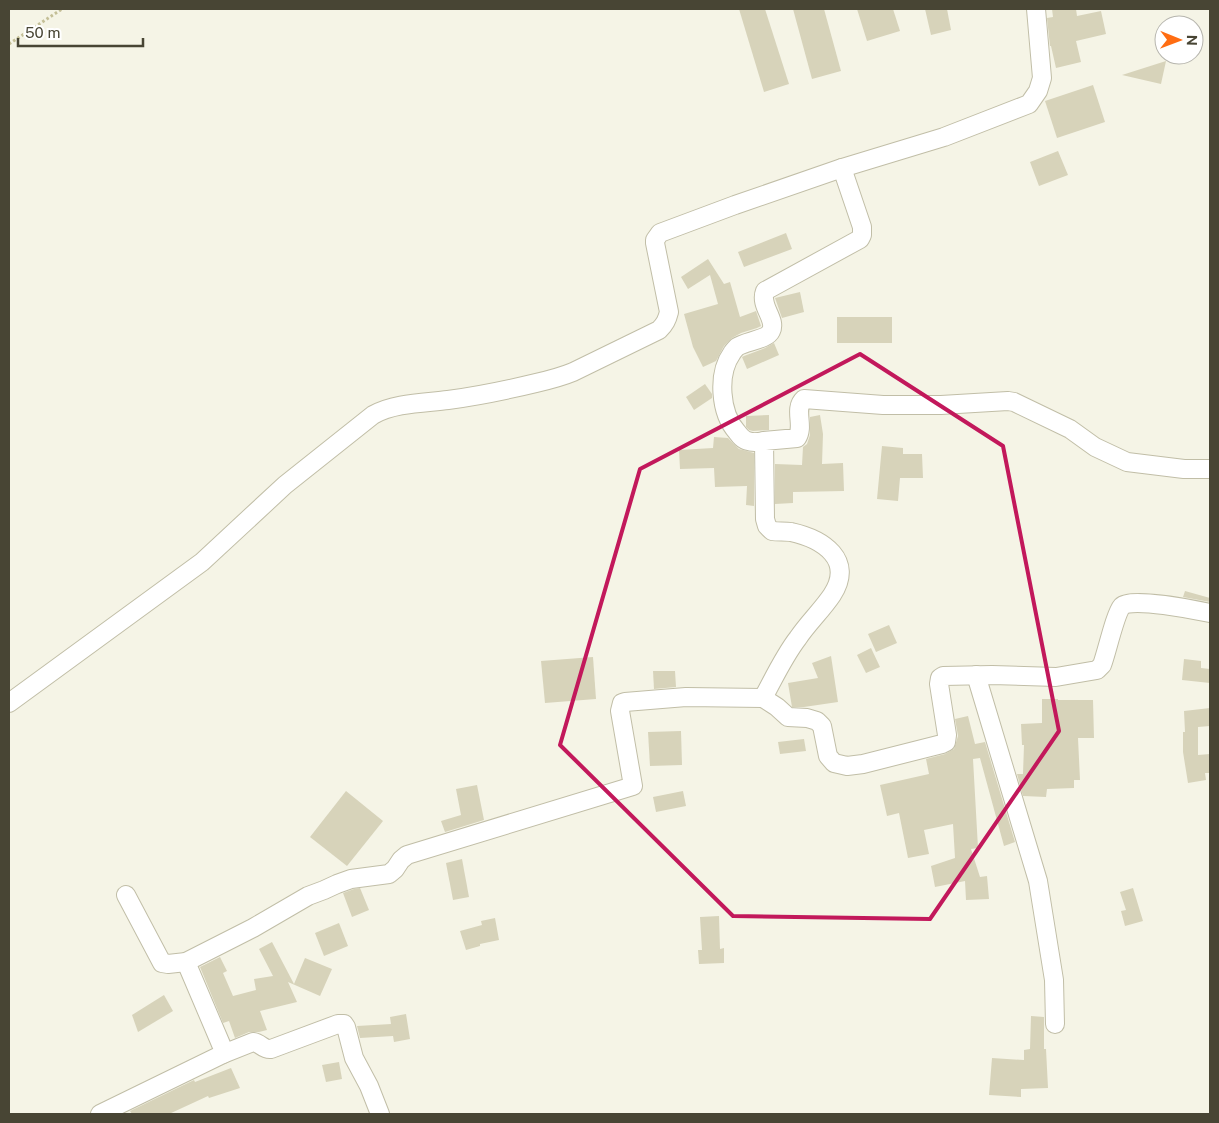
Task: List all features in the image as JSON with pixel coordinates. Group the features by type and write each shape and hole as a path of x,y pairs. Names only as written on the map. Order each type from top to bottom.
{"street":[{"path":"9,703 202,562 285,486 373,415 394,407 473,397 562,376 659,330 668,319 669,312 655,243 660,233 842,168 944,137 1029,104 1038,91 1042,78 1036,9"},
{"path":"842,168 862,227 862,235 860,239 765,291 764,302 772,323 771,331 764,337 737,347 728,360 723,380 724,407 728,421 743,438 750,442 797,438 801,430 799,406 804,399 883,405 941,405 1008,401 1014,402 1070,429 1095,448 1127,462 1184,469 1210,469"},
{"path":"763,698 797,638 832,595 838,583 840,571 835,557 827,547 818,541 790,532 772,532 767,526 765,519 764,441"},
{"path":"126,895 162,963 186,962 253,928 308,896 351,878 389,874 407,855 633,786 620,711 622,704 625,702 686,697 763,698 788,717 807,718 817,722 822,726 828,756 834,763 854,766 946,742 947,735 939,680 943,676 1056,676 1097,670 1102,665 1116,620 1122,606 1125,604 1146,602 1210,613"},
{"path":"976,675 1038,881 1054,980 1055,1024"},
{"path":"186,962 223,1049 223,1054"},
{"path":"100,1114 223,1054 253,1042 258,1043 265,1049 272,1049 338,1024 344,1024 346,1027 354,1058 369,1086 380,1114"}],"path":[{"path":"9,44 62,9"}],"highlighted area":[{"path":"860,354 1003,446 1059,731 930,919 733,916 560,745 640,469"}],"building":[{"path":"739,9 765,9 789,84 764,92"},
{"path":"793,9 824,9 841,71 812,79"},
{"path":"857,9 893,9 900,31 867,41"},
{"path":"925,9 947,9 951,30 931,35"},
{"path":"1052,9 1076,9 1077,16 1101,11 1106,34 1076,41 1081,62 1056,68 1050,46 1047,18 1053,17"},
{"path":"1154,65 1165,65 1161,84 1122,75"},
{"path":"1093,85 1105,122 1057,138 1045,101"},
{"path":"1058,151 1068,175 1039,186 1030,162"},
{"path":"786,233 792,249 744,267 738,252"},
{"path":"708,259 724,284 730,282 740,317 756,311 761,326 732,338 724,346 716,361 703,367 693,347 684,314 718,304 710,275 688,289 681,277"},
{"path":"800,292 804,312 782,318 775,298"},
{"path":"837,317 892,317 892,343 837,343"},
{"path":"774,343 779,355 747,369 742,357"},
{"path":"705,384 712,394 712,398 694,410 686,397"},
{"path":"769,415 769,430 753,431 746,427 746,416"},
{"path":"820,415 823,434 822,464 843,463 844,491 793,492 793,503 775,504 775,464 802,465 803,447 807,444 810,435 810,417"},
{"path":"714,437 728,438 739,449 754,453 754,506 746,505 747,486 715,487 714,468 680,469 679,450 713,448"},
{"path":"882,446 903,448 903,454 922,454 923,478 900,478 898,501 877,499"},
{"path":"1185,591 1210,598 1210,602 1183,597"},
{"path":"889,625 897,643 876,652 868,634"},
{"path":"871,648 880,667 866,673 857,655"},
{"path":"831,656 838,702 792,707 788,683 818,678 812,663"},
{"path":"593,657 596,699 545,703 541,661"},
{"path":"1184,659 1201,661 1201,668 1210,669 1210,683 1182,680"},
{"path":"653,671 675,671 676,687 654,689"},
{"path":"1042,699 1093,700 1094,738 1078,738 1080,780 1074,780 1074,788 1047,789 1046,797 1023,796 1017,774 1023,774 1024,745 1022,745 1021,724 1042,723"},
{"path":"1210,708 1210,726 1198,727 1198,755 1210,754 1210,773 1205,773 1206,780 1188,783 1183,752 1183,732 1185,732 1184,711"},
{"path":"968,716 975,744 985,742 1015,842 1004,846 980,758 973,759 978,848 971,849 980,877 987,876 989,899 966,900 965,881 935,887 931,866 955,858 953,824 924,830 929,854 908,858 899,813 887,816 880,785 929,774 926,759 945,754 954,749 958,736 955,719"},
{"path":"681,731 682,765 650,766 648,732"},
{"path":"804,739 806,751 780,754 778,742"},
{"path":"477,785 484,820 445,832 441,821 461,815 456,789"},
{"path":"346,791 383,821 347,866 310,837"},
{"path":"683,791 686,806 656,812 653,797"},
{"path":"462,859 469,897 453,900 446,863"},
{"path":"360,888 369,910 352,917 343,893"},
{"path":"1133,888 1143,921 1125,926 1121,911 1126,910 1120,892"},
{"path":"719,916 720,949 724,948 724,963 699,964 698,950 702,950 700,917"},
{"path":"495,918 499,940 480,944 480,946 466,950 460,931 482,925 481,921"},
{"path":"339,923 348,946 324,956 315,933"},
{"path":"272,942 294,984 305,958 332,969 320,996 288,982 297,1002 260,1011 267,1030 249,1032 235,1038 229,1021 223,1023 200,967 220,957 227,971 223,973 233,996 256,990 254,979 273,976 259,949"},
{"path":"164,995 173,1011 138,1032 132,1015"},
{"path":"406,1014 410,1039 394,1042 393,1036 360,1038 357,1026 391,1024 390,1017"},
{"path":"1031,1016 1044,1017 1044,1049 1046,1049 1048,1088 1021,1089 1021,1097 989,1095 992,1058 1024,1060 1024,1050 1030,1049"},
{"path":"339,1062 342,1079 326,1082 322,1065"},
{"path":"231,1068 240,1088 209,1098 208,1096 169,1114 132,1114 130,1111 194,1080 195,1082"}]}
